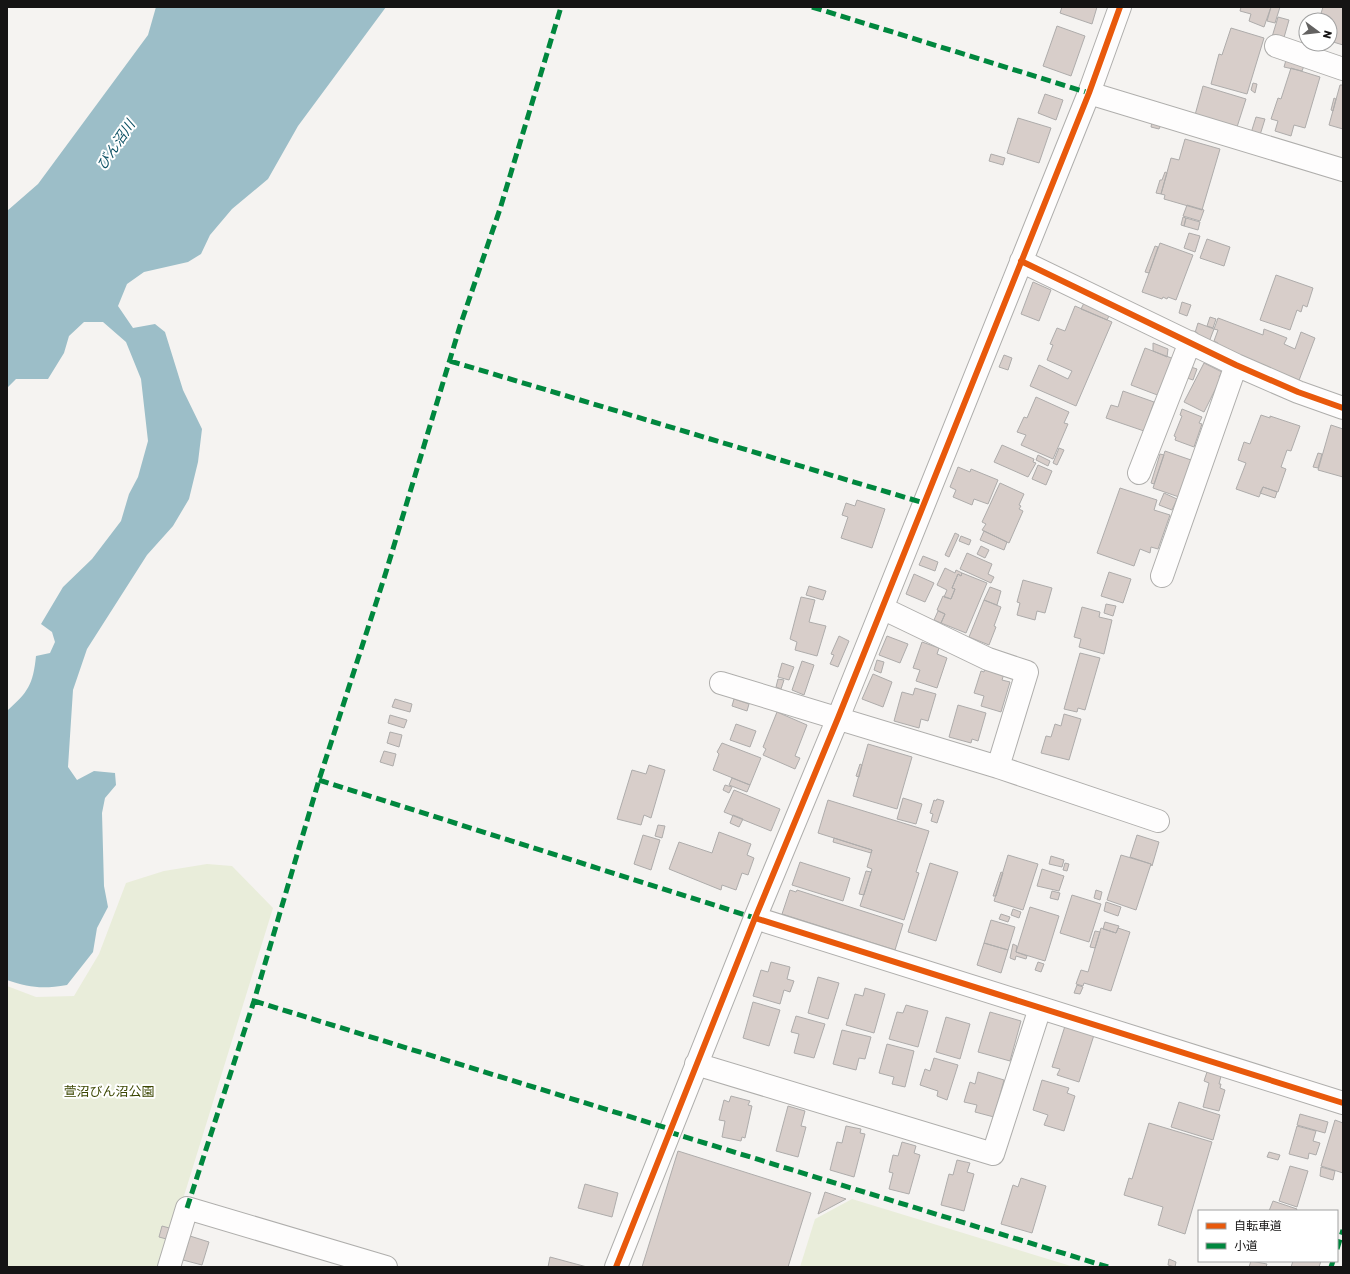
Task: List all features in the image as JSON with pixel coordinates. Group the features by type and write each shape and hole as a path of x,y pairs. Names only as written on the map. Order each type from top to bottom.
{"street":[{"path":"616,1267 696,1064 838,718 1089,93 1120,7"},
{"path":"1276,46 1343,69"},
{"path":"1089,93 1343,170"},
{"path":"1021,260 1236,365 1298,392 1343,408"},
{"path":"1139,473 1190,342"},
{"path":"1162,576 1236,365"},
{"path":"882,608 988,659 1027,672 998,767"},
{"path":"721,683 998,767 1158,821"},
{"path":"755,918 1343,1103"},
{"path":"696,1064 993,1154 1040,1008"},
{"path":"169,1267 187,1208 386,1267"}],"green space":[{"name":"萱沼びん沼公園","path":"207,864 232,866 273,908 162,1267 7,1267 7,986 36,997 74,996 99,954 126,883 164,871"},
{"path":"852,1199 1074,1267 800,1267 815,1219"}],"water":[{"name":"びん沼川","path":"156,7 386,7 298,126 268,179 232,209 210,235 201,254 188,262 144,272 127,284 118,306 133,328 155,324 165,332 183,390 202,429 198,462 189,499 173,526 147,555 87,649 73,690 68,767 77,780 94,771 115,773 116,785 105,798 102,813 104,886 108,907 97,928 93,952 67,985 51,987 30,986 7,980 7,711 25,693 31,681 36,656 50,653 55,642 52,632 41,624 63,587 92,559 121,521 129,494 138,477 148,441 141,379 126,342 103,322 84,322 69,336 64,353 48,379 16,379 7,388 7,211 38,184 148,35"}],"building":[{"path":"1062,7 1097,7 1092,24 1060,13"},
{"path":"1241,7 1271,7 1264,27 1249,21 1251,14 1240,11"},
{"path":"1271,7 1280,7 1275,23 1267,21"},
{"path":"1323,7 1343,7 1343,45 1338,43 1338,12 1321,12"},
{"path":"1278,17 1289,20 1283,41 1272,37"},
{"path":"1057,26 1085,36 1071,76 1043,66"},
{"path":"1231,28 1264,38 1247,94 1211,84 1219,54 1222,55"},
{"path":"1286,60 1304,66 1302,71 1284,67"},
{"path":"1291,68 1320,77 1305,128 1294,125 1291,136 1275,131 1278,121 1271,119 1278,98 1281,99"},
{"path":"1253,83 1257,84 1255,93 1251,90"},
{"path":"1340,85 1343,85 1343,129 1329,125"},
{"path":"1203,86 1246,99 1237,127 1195,115"},
{"path":"1045,94 1063,100 1056,120 1038,113"},
{"path":"1334,98 1336,99 1333,111 1331,110"},
{"path":"1256,117 1265,119 1260,135 1251,133"},
{"path":"1018,118 1051,128 1039,163 1007,153"},
{"path":"1152,122 1161,125 1159,129 1151,127"},
{"path":"1185,139 1220,149 1202,210 1164,199 1165,195 1161,194 1171,158 1179,160"},
{"path":"991,154 1005,158 1003,165 989,161"},
{"path":"1165,172 1167,173 1161,194 1156,193 1160,180 1162,180"},
{"path":"1187,205 1204,210 1200,221 1183,216"},
{"path":"1183,217 1186,218 1184,226 1181,225"},
{"path":"1186,218 1200,222 1198,230 1184,226"},
{"path":"1189,233 1200,236 1195,252 1184,248"},
{"path":"1207,239 1230,247 1224,266 1200,258"},
{"path":"1160,243 1193,255 1176,300 1168,297 1167,299 1163,297 1162,299 1142,292"},
{"path":"1155,246 1158,247 1149,273 1145,272"},
{"path":"1276,275 1313,288 1307,307 1303,305 1301,312 1297,310 1290,330 1260,320"},
{"path":"1033,282 1051,290 1039,321 1021,314"},
{"path":"1182,302 1191,305 1187,316 1179,313"},
{"path":"1084,303 1110,314 1107,320 1081,309"},
{"path":"1075,306 1112,322 1076,406 1030,386 1039,365 1068,379 1072,371 1047,360 1053,345 1050,344 1057,328 1065,331"},
{"path":"1210,317 1216,319 1213,328 1207,326"},
{"path":"1218,318 1263,335 1264,329 1287,338 1284,344 1295,349 1301,332 1315,338 1298,383 1216,347 1218,343 1214,341 1218,330 1214,329"},
{"path":"1198,323 1214,329 1209,342 1194,336"},
{"path":"1153,343 1168,349 1167,357 1153,351"},
{"path":"1145,348 1174,359 1160,396 1131,385"},
{"path":"1004,355 1012,358 1008,370 999,367"},
{"path":"1204,363 1222,372 1219,377 1221,378 1204,412 1184,402"},
{"path":"1191,367 1197,369 1193,380 1187,378"},
{"path":"1123,391 1154,402 1144,431 1106,418 1111,405 1118,407"},
{"path":"1036,397 1069,412 1064,423 1068,424 1053,459 1021,445 1026,435 1017,432 1024,417 1027,418"},
{"path":"1182,409 1202,417 1199,423 1202,424 1194,447 1175,440 1176,437 1174,436 1182,416 1180,415"},
{"path":"1261,415 1270,418 1270,416 1300,426 1291,451 1287,450 1281,467 1286,469 1278,492 1263,487 1259,497 1236,489 1246,463 1238,460 1244,442 1250,444"},
{"path":"1331,425 1343,429 1343,477 1318,470"},
{"path":"1002,445 1034,459 1033,462 1036,463 1028,477 994,462"},
{"path":"1059,448 1064,450 1057,465 1053,463"},
{"path":"1165,451 1191,460 1179,497 1153,488"},
{"path":"1318,453 1322,454 1318,468 1313,467"},
{"path":"1160,454 1164,455 1154,484 1151,483"},
{"path":"1038,455 1050,461 1048,466 1036,460"},
{"path":"1038,465 1052,471 1046,485 1032,479"},
{"path":"958,467 970,472 971,469 998,480 988,504 974,499 972,505 953,497 956,490 950,487"},
{"path":"1000,483 1024,494 1019,505 1021,506 1019,509 1023,511 1009,543 982,530 986,524 982,522"},
{"path":"1263,487 1277,492 1275,498 1260,493"},
{"path":"1120,488 1157,500 1154,510 1170,515 1158,549 1151,547 1150,553 1140,549 1134,566 1097,553"},
{"path":"1164,493 1177,499 1172,510 1159,505"},
{"path":"857,500 885,509 872,548 841,538 848,517 842,515 846,503 855,506"},
{"path":"984,531 1007,542 1004,550 980,540"},
{"path":"955,533 959,535 949,557 945,555"},
{"path":"961,536 971,540 969,545 959,541"},
{"path":"981,546 989,550 985,558 977,554"},
{"path":"967,553 992,564 988,574 994,577 991,583 960,569"},
{"path":"923,556 938,562 935,571 919,565"},
{"path":"945,568 955,573 956,570 962,573 961,576 958,574 952,588 955,589 951,599 944,597 947,590 937,585"},
{"path":"1109,572 1131,579 1123,603 1101,596"},
{"path":"962,573 987,583 966,633 941,623 945,614 937,610 943,596 951,599 955,589 952,588 958,574 961,576"},
{"path":"914,574 934,583 925,602 906,594"},
{"path":"1023,580 1052,588 1045,613 1037,611 1035,620 1017,615 1020,603 1017,602"},
{"path":"809,586 826,591 823,600 806,595"},
{"path":"990,587 1001,591 997,605 984,600"},
{"path":"801,597 815,600 809,622 826,626 817,656 795,650 797,642 790,639"},
{"path":"984,600 1001,607 994,626 996,627 989,645 969,637"},
{"path":"1106,604 1116,606 1113,616 1104,613"},
{"path":"1082,607 1100,612 1099,617 1112,620 1104,654 1079,647 1081,639 1074,637"},
{"path":"938,611 945,614 941,623 934,620"},
{"path":"839,636 849,641 838,667 830,664 834,655 831,654"},
{"path":"887,636 908,644 900,663 879,655"},
{"path":"922,642 939,648 937,654 947,658 937,688 916,681 920,670 913,668"},
{"path":"1080,653 1100,658 1085,710 1078,708 1077,712 1064,709"},
{"path":"877,660 884,662 881,673 874,670"},
{"path":"802,661 814,665 804,695 792,690"},
{"path":"782,663 794,667 789,680 778,677"},
{"path":"985,668 1004,674 1002,680 1010,682 1001,712 981,706 984,696 974,693 981,671 984,672"},
{"path":"873,674 892,682 883,707 862,699"},
{"path":"778,679 784,680 781,689 776,687"},
{"path":"915,688 936,694 928,721 921,719 919,728 894,721 902,692 913,695"},
{"path":"395,699 412,704 410,712 392,707"},
{"path":"734,699 749,704 747,711 732,706"},
{"path":"958,705 986,713 978,741 972,739 971,743 949,737"},
{"path":"777,712 807,725 795,756 800,758 795,769 763,755 766,749 763,747"},
{"path":"1064,714 1081,719 1069,760 1041,753 1046,736 1051,737 1055,724 1061,726"},
{"path":"390,715 407,720 404,728 388,723"},
{"path":"736,724 756,731 750,747 730,740"},
{"path":"390,732 402,735 399,747 387,743"},
{"path":"722,743 761,758 750,785 713,770 719,754 717,752"},
{"path":"868,744 912,757 897,809 853,796"},
{"path":"384,751 396,754 393,766 380,762"},
{"path":"860,764 862,765 859,777 856,776"},
{"path":"649,765 665,770 651,818 644,815 641,825 617,819 632,770 646,774"},
{"path":"732,778 750,785 747,792 729,785"},
{"path":"725,785 732,787 729,793 723,790"},
{"path":"734,790 780,809 771,831 724,812"},
{"path":"903,798 922,804 916,824 897,819"},
{"path":"937,799 944,801 937,823 931,821 933,814 930,813 934,800 936,801"},
{"path":"828,800 929,831 916,872 919,873 904,920 860,906 872,869 867,867 872,850 818,833"},
{"path":"733,815 743,819 739,827 730,823"},
{"path":"658,825 665,826 662,838 655,836"},
{"path":"719,832 751,844 747,855 754,858 748,875 742,873 736,890 722,885 721,890 669,869 679,842 712,853"},
{"path":"643,835 660,840 651,870 634,864"},
{"path":"1137,835 1159,842 1152,866 1151,864 1130,857"},
{"path":"834,838 872,850 871,853 833,842"},
{"path":"1008,855 1038,864 1023,910 994,901"},
{"path":"1121,855 1151,864 1136,910 1107,900"},
{"path":"1051,856 1064,860 1062,867 1049,864"},
{"path":"800,862 850,878 843,901 792,885"},
{"path":"930,863 958,872 936,941 908,932"},
{"path":"1065,863 1069,864 1067,871 1063,870"},
{"path":"1042,869 1064,876 1059,891 1037,886"},
{"path":"866,871 871,872 864,895 859,894"},
{"path":"1001,872 1003,873 996,896 993,896"},
{"path":"790,890 796,892 797,890 903,924 895,950 782,914"},
{"path":"1096,890 1102,892 1100,900 1094,898"},
{"path":"1052,891 1060,893 1058,900 1050,898"},
{"path":"1072,895 1101,904 1089,942 1060,933"},
{"path":"1106,902 1121,907 1118,916 1104,911"},
{"path":"1030,907 1059,916 1045,961 1016,952"},
{"path":"1013,909 1021,912 1019,918 1011,915"},
{"path":"1001,914 1010,917 1008,922 999,919"},
{"path":"991,920 1015,927 1008,950 984,943"},
{"path":"1105,922 1119,926 1116,933 1103,929"},
{"path":"1101,928 1116,933 1118,928 1130,932 1111,991 1084,983 1083,986 1076,984 1081,970 1088,972"},
{"path":"1095,931 1100,932 1095,948 1090,947"},
{"path":"984,943 1008,950 1001,973 977,965"},
{"path":"1013,944 1017,946 1016,952 1027,956 1026,959 1016,956 1015,960 1010,958"},
{"path":"771,962 790,967 787,979 794,981 790,992 784,990 780,1004 753,996 761,970 768,972"},
{"path":"1038,962 1044,964 1041,972 1035,970"},
{"path":"818,977 839,983 828,1019 808,1013"},
{"path":"1077,985 1083,987 1080,994 1074,993"},
{"path":"865,988 885,994 874,1033 846,1025 855,994 863,996"},
{"path":"753,1002 780,1010 769,1046 743,1038"},
{"path":"906,1005 928,1011 918,1047 889,1039 897,1012 903,1013"},
{"path":"990,1012 1021,1021 1010,1061 978,1052"},
{"path":"796,1016 825,1024 814,1058 794,1053 799,1034 791,1032"},
{"path":"946,1017 970,1024 960,1059 936,1052"},
{"path":"1065,1026 1094,1035 1079,1082 1057,1075 1060,1069 1052,1067"},
{"path":"842,1030 871,1037 865,1059 859,1058 856,1070 833,1064"},
{"path":"887,1044 914,1051 905,1087 892,1084 894,1077 879,1073"},
{"path":"934,1058 958,1065 947,1100 937,1096 938,1091 920,1085 925,1069 930,1071"},
{"path":"978,1072 1004,1080 994,1117 975,1112 977,1105 964,1102 970,1082 975,1084"},
{"path":"1207,1072 1221,1076 1219,1084 1221,1084 1220,1088 1225,1090 1219,1111 1203,1107 1209,1083 1204,1081"},
{"path":"1042,1080 1069,1088 1067,1093 1075,1096 1064,1131 1044,1125 1048,1115 1033,1110"},
{"path":"731,1096 750,1101 748,1105 752,1106 745,1138 742,1137 741,1141 722,1137 725,1121 719,1120 724,1100 729,1102"},
{"path":"1179,1102 1220,1115 1213,1140 1171,1127"},
{"path":"788,1106 805,1111 801,1126 806,1127 798,1157 776,1151"},
{"path":"1300,1114 1328,1122 1325,1133 1297,1125"},
{"path":"1335,1120 1343,1123 1343,1173 1321,1166"},
{"path":"1149,1123 1212,1142 1185,1234 1158,1225 1163,1207 1124,1195 1129,1178 1132,1179"},
{"path":"846,1126 861,1129 860,1133 865,1134 854,1177 830,1170 837,1142 842,1143"},
{"path":"1297,1126 1316,1131 1313,1141 1320,1143 1316,1155 1309,1153 1308,1159 1289,1154"},
{"path":"902,1142 916,1146 914,1153 920,1155 909,1194 889,1189 893,1173 889,1172 893,1155 898,1156"},
{"path":"678,1151 811,1193 788,1267 642,1267"},
{"path":"1269,1152 1280,1155 1278,1160 1267,1157"},
{"path":"957,1160 970,1163 967,1172 974,1174 964,1211 941,1205 949,1174 953,1175"},
{"path":"1290,1166 1308,1171 1297,1207 1279,1201"},
{"path":"1321,1167 1335,1171 1333,1180 1320,1176"},
{"path":"1021,1178 1046,1186 1032,1233 1001,1224 1013,1185 1018,1187"},
{"path":"585,1184 618,1193 612,1217 578,1208"},
{"path":"825,1192 846,1199 818,1214"},
{"path":"1273,1201 1297,1209 1296,1210 1269,1210"},
{"path":"162,1226 173,1229 170,1240 159,1237"},
{"path":"190,1236 209,1242 202,1265 183,1260"},
{"path":"550,1257 587,1267 548,1267"},
{"path":"1169,1259 1176,1262 1175,1267 1168,1265"},
{"path":"1251,1262 1267,1264 1266,1267 1249,1267"},
{"path":"1293,1262 1321,1262 1319,1267 1291,1267"}],"marked path":[{"path":"187,1208 254,1001 319,780 386,572 460,326 500,209 561,7"},
{"path":"812,7 1089,93"},
{"path":"450,361 924,503"},
{"path":"319,780 755,918"},
{"path":"254,1001 670,1129"},
{"path":"669,1132 1108,1267"},
{"path":"1338,1246 1343,1230"},
{"path":"1331,1267 1333,1262"}],"cycle path":[{"path":"616,1267 755,918 838,718 1089,93 1120,7"},
{"path":"1021,261 1236,365 1298,392 1343,408"},
{"path":"755,918 1343,1103"}]}
